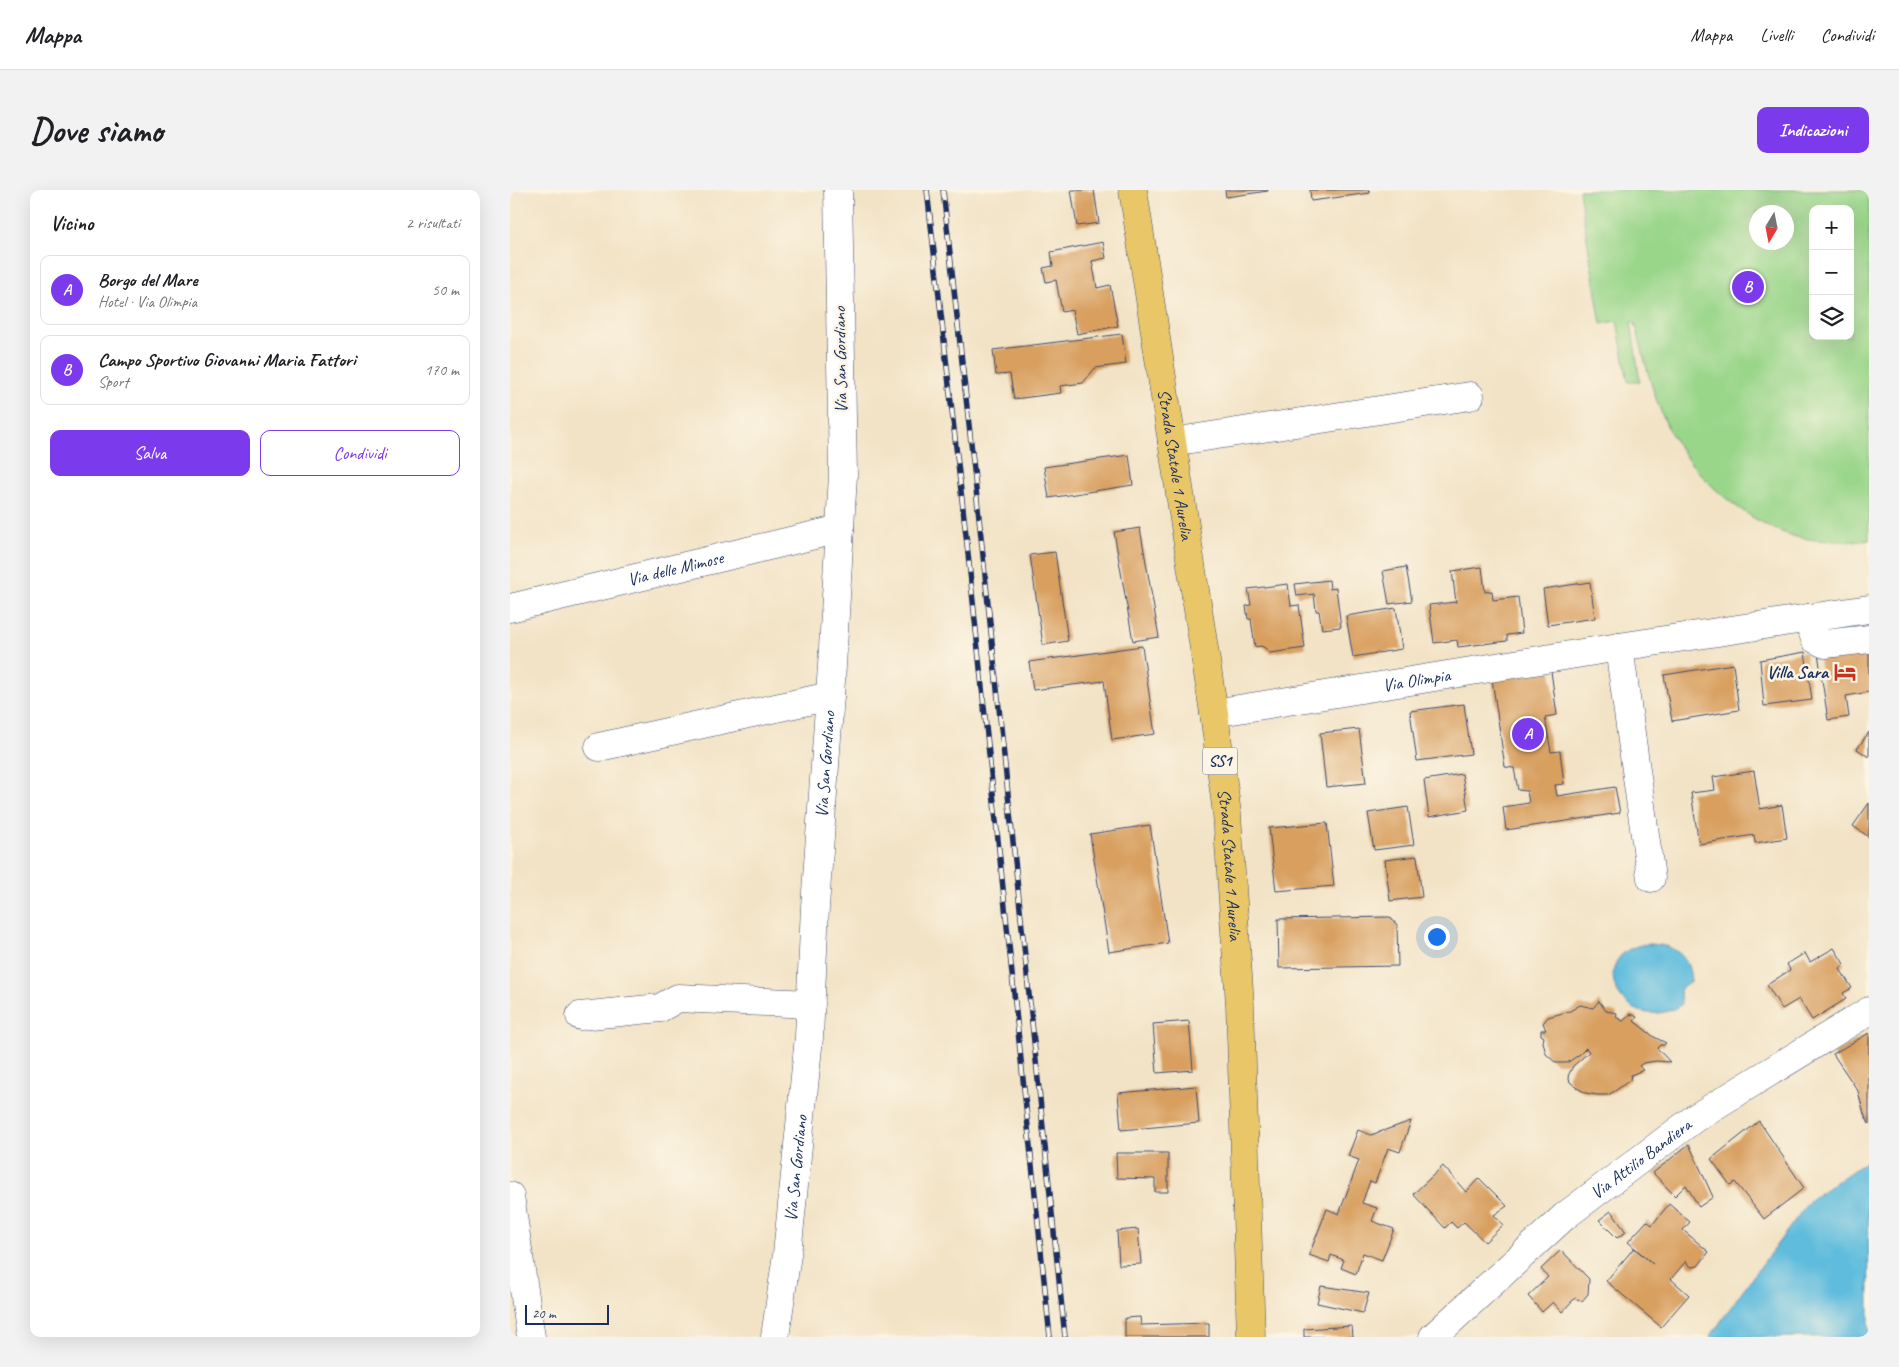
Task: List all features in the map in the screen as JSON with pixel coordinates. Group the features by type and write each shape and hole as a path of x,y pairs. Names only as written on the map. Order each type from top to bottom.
{"main road":[{"name":"Strada Statale 1 Aurelia","path":"1133,190 1214,713 1227,814 1237,951 1251,1337"}],"street":[{"name":"Via San Gordiano","path":"775,1337 787,1254 810,1004 843,475 838,190"},
{"path":"1172,442 1470,396"},
{"name":"Via delle Mimose","path":"510,608 840,528"},
{"name":"Via Olimpia","path":"1214,713 1619,647 1869,609"},
{"path":"1808,618 1815,639 1825,644 1869,639"},
{"path":"1619,647 1651,878"},
{"path":"599,747 830,696"},
{"path":"580,1016 660,1008 678,998 810,1004"},
{"name":"Via Attilio Bandiera","path":"1434,1337 1565,1216 1680,1129 1869,1011"},
{"path":"510,1196 532,1337"}],"green space":[{"path":"1579,190 1869,190 1869,540 1824,540 1793,536 1759,521 1743,511 1712,486 1686,457 1668,428 1651,384 1635,323 1631,322 1640,382 1628,382 1617,321 1601,324"}],"water":[{"path":"1647,944 1665,946 1679,953 1688,965 1690,973 1691,982 1684,985 1680,990 1681,1005 1663,1012 1647,1013 1633,1008 1622,999 1615,987 1613,975 1616,962 1628,950"},
{"path":"1868,1160 1869,1337 1710,1337 1810,1200"}],"building":[{"path":"1071,190 1094,190 1099,223 1077,226"},
{"path":"1225,190 1268,190 1268,191 1226,197"},
{"path":"1310,190 1369,190 1370,193 1311,201"},
{"path":"1103,242 1106,258 1092,261 1097,288 1110,285 1118,326 1077,334 1072,310 1062,312 1056,280 1046,282 1043,268 1053,266 1051,252"},
{"path":"1122,334 1126,364 1095,368 1083,383 1060,386 1061,393 1014,399 1010,374 996,375 993,350"},
{"path":"1129,455 1133,485 1049,498 1044,467"},
{"path":"1140,528 1159,637 1133,641 1114,532"},
{"path":"1055,552 1068,641 1043,645 1030,555"},
{"path":"1406,567 1412,601 1389,604 1383,571"},
{"path":"1482,567 1485,592 1492,591 1493,600 1518,597 1522,633 1507,635 1507,641 1458,647 1457,640 1434,643 1429,605 1456,602 1452,571"},
{"path":"1329,580 1330,589 1336,588 1341,627 1322,629 1319,611 1316,611 1314,594 1297,596 1295,584"},
{"path":"1590,582 1595,618 1548,625 1543,589"},
{"path":"1288,584 1291,606 1299,605 1305,648 1270,653 1261,646 1255,647 1251,619 1248,619 1246,606 1251,605 1248,589"},
{"path":"1396,608 1402,649 1353,657 1346,616"},
{"name":"Villa Sara","path":"1869,645 1869,692 1846,696 1849,717 1828,720 1818,653"},
{"path":"1142,646 1155,734 1112,740 1104,681 1033,690 1029,662"},
{"path":"1805,652 1812,700 1764,706 1760,660"},
{"path":"1733,664 1739,710 1672,721 1664,675"},
{"path":"1551,671 1557,715 1545,717 1551,752 1560,751 1564,784 1555,785 1557,796 1615,787 1620,813 1506,830 1503,807 1529,803 1527,791 1518,790 1514,768 1505,767 1492,679"},
{"path":"1464,704 1471,754 1417,761 1410,711"},
{"path":"1359,729 1366,783 1326,787 1320,733"},
{"path":"1869,732 1869,757 1857,749"},
{"path":"1754,771 1760,809 1782,805 1787,838 1755,843 1754,835 1699,844 1691,793 1715,790 1713,777"},
{"path":"1462,774 1468,810 1429,817 1424,780"},
{"path":"1869,803 1869,837 1853,826"},
{"path":"1408,807 1414,845 1374,850 1368,813"},
{"path":"1327,823 1334,886 1276,891 1269,828"},
{"path":"1150,825 1168,943 1109,952 1090,834"},
{"path":"1417,856 1422,897 1390,901 1385,860"},
{"path":"1390,917 1397,925 1398,966 1279,968 1278,919"},
{"path":"1834,948 1844,964 1840,969 1852,988 1843,993 1846,999 1812,1020 1799,999 1782,1009 1767,985 1790,970 1787,964 1805,953 1810,962"},
{"path":"1599,1001 1606,1011 1617,1013 1616,1017 1623,1021 1631,1014 1637,1017 1634,1021 1654,1037 1666,1043 1657,1048 1670,1062 1656,1061 1643,1063 1639,1066 1643,1070 1631,1075 1630,1080 1608,1095 1586,1093 1570,1082 1568,1076 1573,1066 1589,1052 1586,1048 1567,1063 1556,1063 1546,1054 1543,1042 1544,1037 1541,1035 1541,1030 1546,1030 1543,1023 1548,1017 1570,1011 1580,1005 1593,1008"},
{"path":"1189,1021 1193,1070 1157,1073 1153,1024"},
{"path":"1869,1033 1869,1124 1864,1114 1858,1091 1833,1054"},
{"path":"1196,1086 1199,1123 1121,1130 1118,1093"},
{"path":"1411,1121 1400,1152 1388,1148 1375,1183 1370,1181 1362,1203 1377,1208 1372,1221 1394,1229 1382,1260 1363,1253 1356,1274 1341,1268 1344,1260 1331,1255 1329,1262 1309,1255 1327,1209 1339,1214 1359,1160 1348,1156 1358,1130 1371,1135"},
{"path":"1759,1121 1804,1188 1764,1219 1735,1182 1730,1185 1711,1159"},
{"path":"1689,1144 1713,1197 1699,1207 1686,1185 1675,1196 1653,1173"},
{"path":"1116,1153 1168,1153 1168,1192 1155,1192 1155,1179 1117,1178"},
{"path":"1443,1166 1466,1192 1479,1178 1507,1206 1494,1215 1503,1225 1485,1242 1464,1222 1457,1228 1451,1222 1445,1228 1413,1194"},
{"path":"1669,1204 1690,1222 1683,1230 1709,1252 1698,1266 1692,1267 1686,1261 1671,1279 1689,1295 1661,1327 1606,1281 1634,1248 1653,1264 1628,1242 1647,1221 1652,1225"},
{"path":"1611,1211 1626,1232 1617,1238 1599,1220"},
{"path":"1138,1229 1141,1264 1119,1265 1117,1231"},
{"path":"1561,1250 1589,1279 1588,1294 1582,1301 1575,1298 1562,1312 1553,1302 1542,1312 1528,1296 1548,1277 1541,1269"},
{"path":"1321,1286 1369,1293 1363,1313 1317,1303"},
{"path":"1140,1317 1141,1325 1209,1323 1209,1337 1125,1337 1125,1318"},
{"path":"1352,1326 1353,1337 1304,1337 1304,1329"}],"railway":[{"path":"927,190 967,544 1050,1337"},
{"path":"943,190 1065,1337"}],"place":[{"name":"Campo Sportivo Giovanni Maria Fattori","path":"1748,287"},
{"name":"Villa Sara","path":"1845,672"},
{"name":"Borgo del Mare","path":"1528,734"}]}
